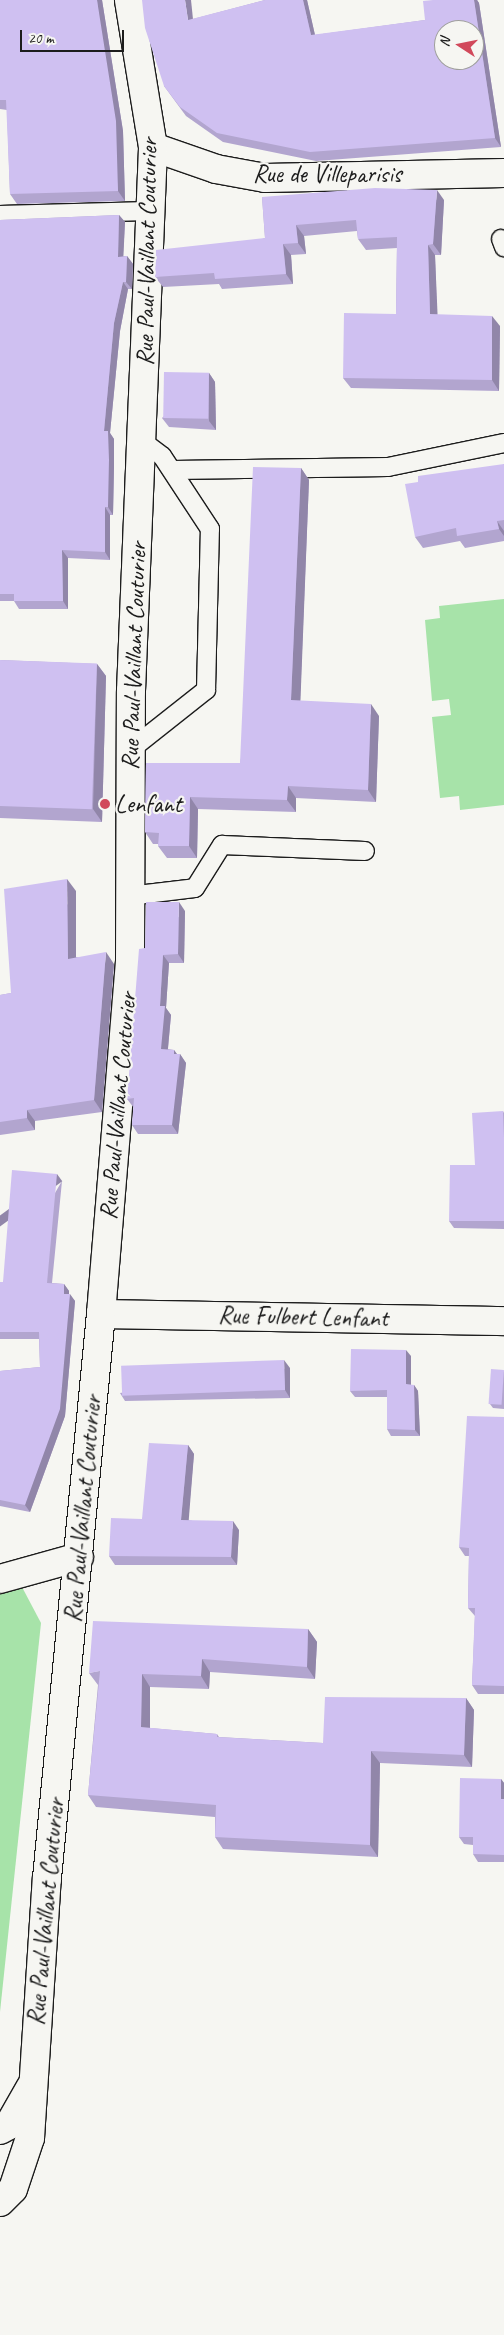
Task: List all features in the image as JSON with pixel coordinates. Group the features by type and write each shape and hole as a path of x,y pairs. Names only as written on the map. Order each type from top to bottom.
{"street":[{"name":"Rue Paul-Vaillant Couturier","path":"0,2202 13,2189 30,2138 47,1878 102,1314 130,959 130,750 142,441 148,212 154,147 130,0"},
{"name":"Rue de Villeparisis","path":"154,147 216,169 265,178 504,173"},
{"name":"Rue Fulbert Lenfant","path":"102,1314 504,1320"},
{"path":"0,1579 79,1557"},
{"path":"0,2130 9,2125 33,2083"}],"lane":[{"path":"0,215 148,212"},
{"path":"130,750 206,690 210,529 173,470 162,456 142,441"},
{"path":"173,470 388,467 504,443"},
{"path":"130,896 195,888 222,845 365,852"}],"green space":[{"path":"504,599 504,805 460,810 459,796 440,798 432,717 451,715 449,699 432,701 425,620 440,618 439,606"},
{"path":"22,1587 41,1623 0,2012 0,1593"}],"building":[{"path":"0,0 97,0 116,121 118,191 10,194 6,100 0,100"},
{"path":"142,0 185,0 188,20 265,0 303,0 311,35 425,20 423,1 474,0 477,20 434,20 434,70 484,70 484,66 495,138 310,152 217,133 180,107 164,86 145,28"},
{"path":"375,188 437,190 433,244 428,245 430,314 492,316 492,380 343,378 344,313 396,314 397,237 358,239 356,220 296,225 298,243 283,244 286,274 215,279 214,273 155,277 156,250 265,238 262,197"},
{"path":"119,215 118,257 127,256 126,282 123,282 114,323 104,431 108,431 109,460 108,507 105,507 105,552 62,550 63,601 14,601 14,594 0,594 0,220"},
{"path":"164,372 209,373 208,419 163,418"},
{"path":"504,464 504,520 497,521 499,529 457,536 456,528 415,537 405,484 418,482 418,476"},
{"path":"253,467 301,468 291,700 371,704 368,790 288,786 287,800 190,797 189,846 158,846 159,833 145,832 146,763 240,763"},
{"path":"0,660 97,663 92,809 0,806"},
{"path":"67,879 68,959 106,952 94,1100 27,1110 27,1118 0,1122 0,995 11,993 4,889"},
{"path":"146,902 179,902 178,954 163,955 160,1006 165,1006 161,1049 174,1050 174,1054 180,1054 172,1125 132,1125 134,1098 127,1099 139,949 145,948"},
{"path":"503,1111 504,1221 449,1221 450,1165 475,1165 472,1113"},
{"path":"12,1170 57,1174 47,1283 64,1284 64,1294 70,1294 60,1409 25,1505 0,1500 0,1371 40,1367 39,1332 0,1332 0,1282 3,1282"},
{"path":"351,1349 406,1350 406,1384 414,1385 415,1430 387,1429 387,1390 350,1391"},
{"path":"284,1360 285,1390 122,1396 121,1366"},
{"path":"491,1369 504,1370 502,1405 489,1404"},
{"path":"467,1416 504,1417 504,1686 472,1685 475,1608 468,1608 469,1548 459,1547"},
{"path":"149,1443 188,1445 181,1520 233,1521 231,1557 109,1556 111,1518 142,1519"},
{"path":"93,1621 308,1629 307,1667 202,1659 201,1676 142,1674 141,1727 217,1734 217,1737 323,1743 325,1697 466,1698 464,1755 371,1751 370,1845 215,1837 216,1805 88,1795 100,1671 89,1673"},
{"path":"460,1778 501,1779 501,1799 504,1799 504,1855 473,1854 473,1837 459,1837"}],"place":[{"name":"Lenfant","path":"105,804"}]}
